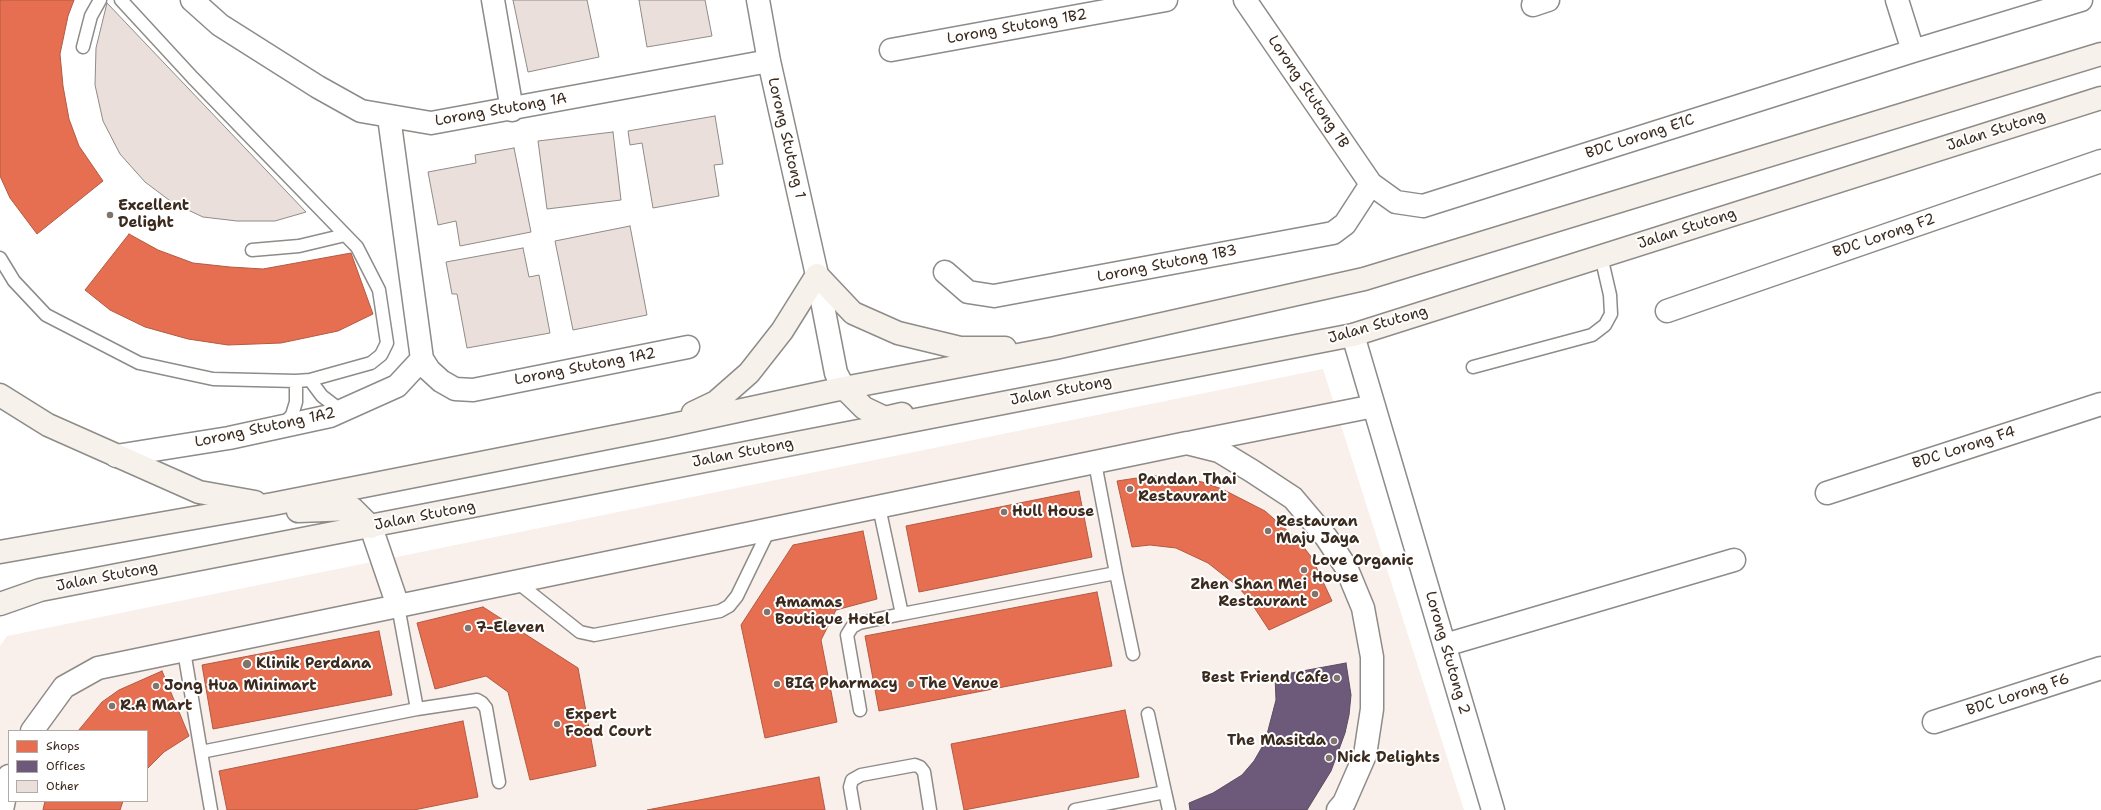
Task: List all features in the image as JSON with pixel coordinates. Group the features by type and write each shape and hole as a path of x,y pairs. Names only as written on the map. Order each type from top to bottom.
{"main road":[{"path":"0,552 273,504 663,427 844,388 1055,348 1364,279 2101,54"},
{"name":"Jalan Stutong","path":"0,604 40,590 371,527 1172,369 1353,335 2101,98"},
{"path":"663,427 716,402 749,374 782,331 817,275 853,313 898,333 960,348 1055,348"},
{"path":"844,388 864,408 885,418 1082,374 1124,368 1172,369"},
{"path":"0,395 48,425 199,492 273,504 301,512 353,509 371,527"}],"street":[{"name":"Lorong Stutong 1A","path":"192,0 220,25 318,87 361,111 431,123 512,110 769,61"},
{"path":"492,0 512,110"},
{"name":"Lorong Stutong 1","path":"758,0 769,61 817,275 836,373 844,388"},
{"name":"Lorong Stutong 1B2","path":"891,50 1166,0"},
{"name":"Lorong Stutong 1B","path":"1244,0 1371,184"},
{"path":"1897,0 1913,51"},
{"name":"BDC Lorong E1C","path":"1371,184 1396,202 1423,206 1913,51 2082,0"},
{"name":"Lorong Stutong 1A2","path":"389,117 422,359 429,370 441,381 455,389 473,390 688,347"},
{"name":"BDC Lorong F2","path":"1667,311 2101,161"},
{"name":"Lorong Stutong 1B3","path":"945,272 968,292 994,296 1333,233 1345,224 1371,184"},
{"name":"Lorong Stutong 2","path":"1353,335 1493,810"},
{"name":"Lorong Stutong 1A2","path":"116,456 229,438 330,416 397,386 422,359"},
{"name":"BDC Lorong F4","path":"1827,493 2101,404"},
{"path":"33,730 64,687 98,668 1187,443 1374,406"},
{"path":"1187,443 1219,451 1252,470 1293,498 1326,537 1346,567 1363,608 1372,657 1372,709 1364,755 1344,803 1338,810"},
{"path":"371,527 398,606"},
{"path":"1445,645 1734,560"},
{"name":"BDC Lorong F6","path":"1934,722 2101,668"},
{"path":"2,810 8,781"}],"lane":[{"path":"84,47 91,16 100,0"},
{"path":"0,258 14,281 46,315 139,363 213,380 310,380 371,363 381,355 387,343 379,290 357,247 193,78 121,0"},
{"path":"252,250 299,246 345,235"},
{"path":"1473,367 1592,335 1605,325 1611,314 1610,295 1602,256"},
{"path":"310,380 322,396 334,406 346,409"},
{"path":"282,426 292,416 296,402 296,381"},
{"path":"1095,463 1132,654"},
{"path":"879,507 902,614"},
{"path":"517,582 575,629 580,632 594,635 720,611 729,606 737,596 769,530"},
{"path":"860,710 848,635 852,627 859,623 1116,573"},
{"path":"398,606 416,709"},
{"path":"184,651 212,810"},
{"path":"201,752 416,709 477,700 486,708 499,782"},
{"path":"1148,714 1169,810"},
{"path":"854,810 850,787 852,780 861,775 915,765 920,767 924,772 930,810"},
{"path":"1075,810 1165,792"}],"shaded area":[{"path":"1323,369 1464,810 0,810 0,646 7,636"}],"building: Shops":[{"path":"0,0 74,0 68,16 60,54 63,86 69,119 79,146 103,181 37,234 10,198 0,176"},
{"path":"129,234 158,250 193,263 230,267 263,269 351,253 373,314 338,331 281,343 228,345 188,339 145,327 110,310 85,290"},
{"path":"1150,476 1172,476 1202,482 1222,489 1265,511 1299,541 1312,558 1332,601 1269,630 1248,598 1236,585 1208,563 1176,548 1150,545 1132,547 1117,481"},
{"path":"1079,491 1092,557 919,592 906,526"},
{"path":"863,531 877,599 836,610 821,640 837,722 765,738 741,625 793,545"},
{"path":"1097,592 1112,666 879,711 865,636"},
{"path":"483,607 578,668 596,766 530,780 508,692 486,676 435,689 417,623"},
{"path":"379,631 392,695 213,729 202,665"},
{"path":"162,671 189,736 164,752 148,768 148,730 79,730 102,702 119,690"},
{"path":"1125,710 1139,777 964,810 951,744"},
{"path":"463,721 478,797 414,810 227,810 219,771"},
{"path":"819,777 825,810 647,810"},
{"path":"45,802 123,802 120,810 43,810"}],"building: Offices":[{"path":"1346,663 1351,695 1345,733 1331,771 1307,810 1190,810 1189,803 1213,793 1242,775 1254,761 1265,742 1276,700 1275,676"}],"building: Other":[{"path":"513,0 587,0 599,57 528,72"},
{"path":"639,0 705,0 712,36 647,47"},
{"path":"107,3 306,212 275,221 237,221 203,217 173,203 145,182 120,154 103,121 95,85 96,48"},
{"path":"715,116 723,164 714,165 719,196 653,208 642,143 630,145 628,131"},
{"path":"613,132 621,200 547,209 538,141"},
{"path":"514,148 531,232 460,246 456,221 438,225 428,172 476,163 475,155"},
{"path":"630,226 647,315 573,330 555,241"},
{"path":"523,248 529,277 539,275 550,333 467,348 457,294 452,294 446,262"}],"place":[{"name":"Excellent Delight","path":"110,215"},
{"name":"Pandan Thai Restaurant","path":"1130,489"},
{"name":"Hull House","path":"1004,512"},
{"name":"Restauran Maju Jaya","path":"1268,531"},
{"name":"Love Organic House","path":"1304,570"},
{"name":"Zhen Shan Mei Restaurant","path":"1315,594"},
{"name":"Amamas Boutique Hotel","path":"767,612"},
{"name":"7-Eleven","path":"468,628"},
{"name":"Klinik Perdana","path":"247,664"},
{"name":"Best Friend Cafe","path":"1337,678"},
{"name":"BIG Pharmacy","path":"777,684"},
{"name":"The Venue","path":"911,684"},
{"name":"Jong Hua Minimart","path":"156,686"},
{"name":"R.A Mart","path":"112,706"},
{"name":"Expert Food Court","path":"557,724"},
{"name":"The Masitda","path":"1334,741"},
{"name":"Nick Delights","path":"1329,758"}]}
